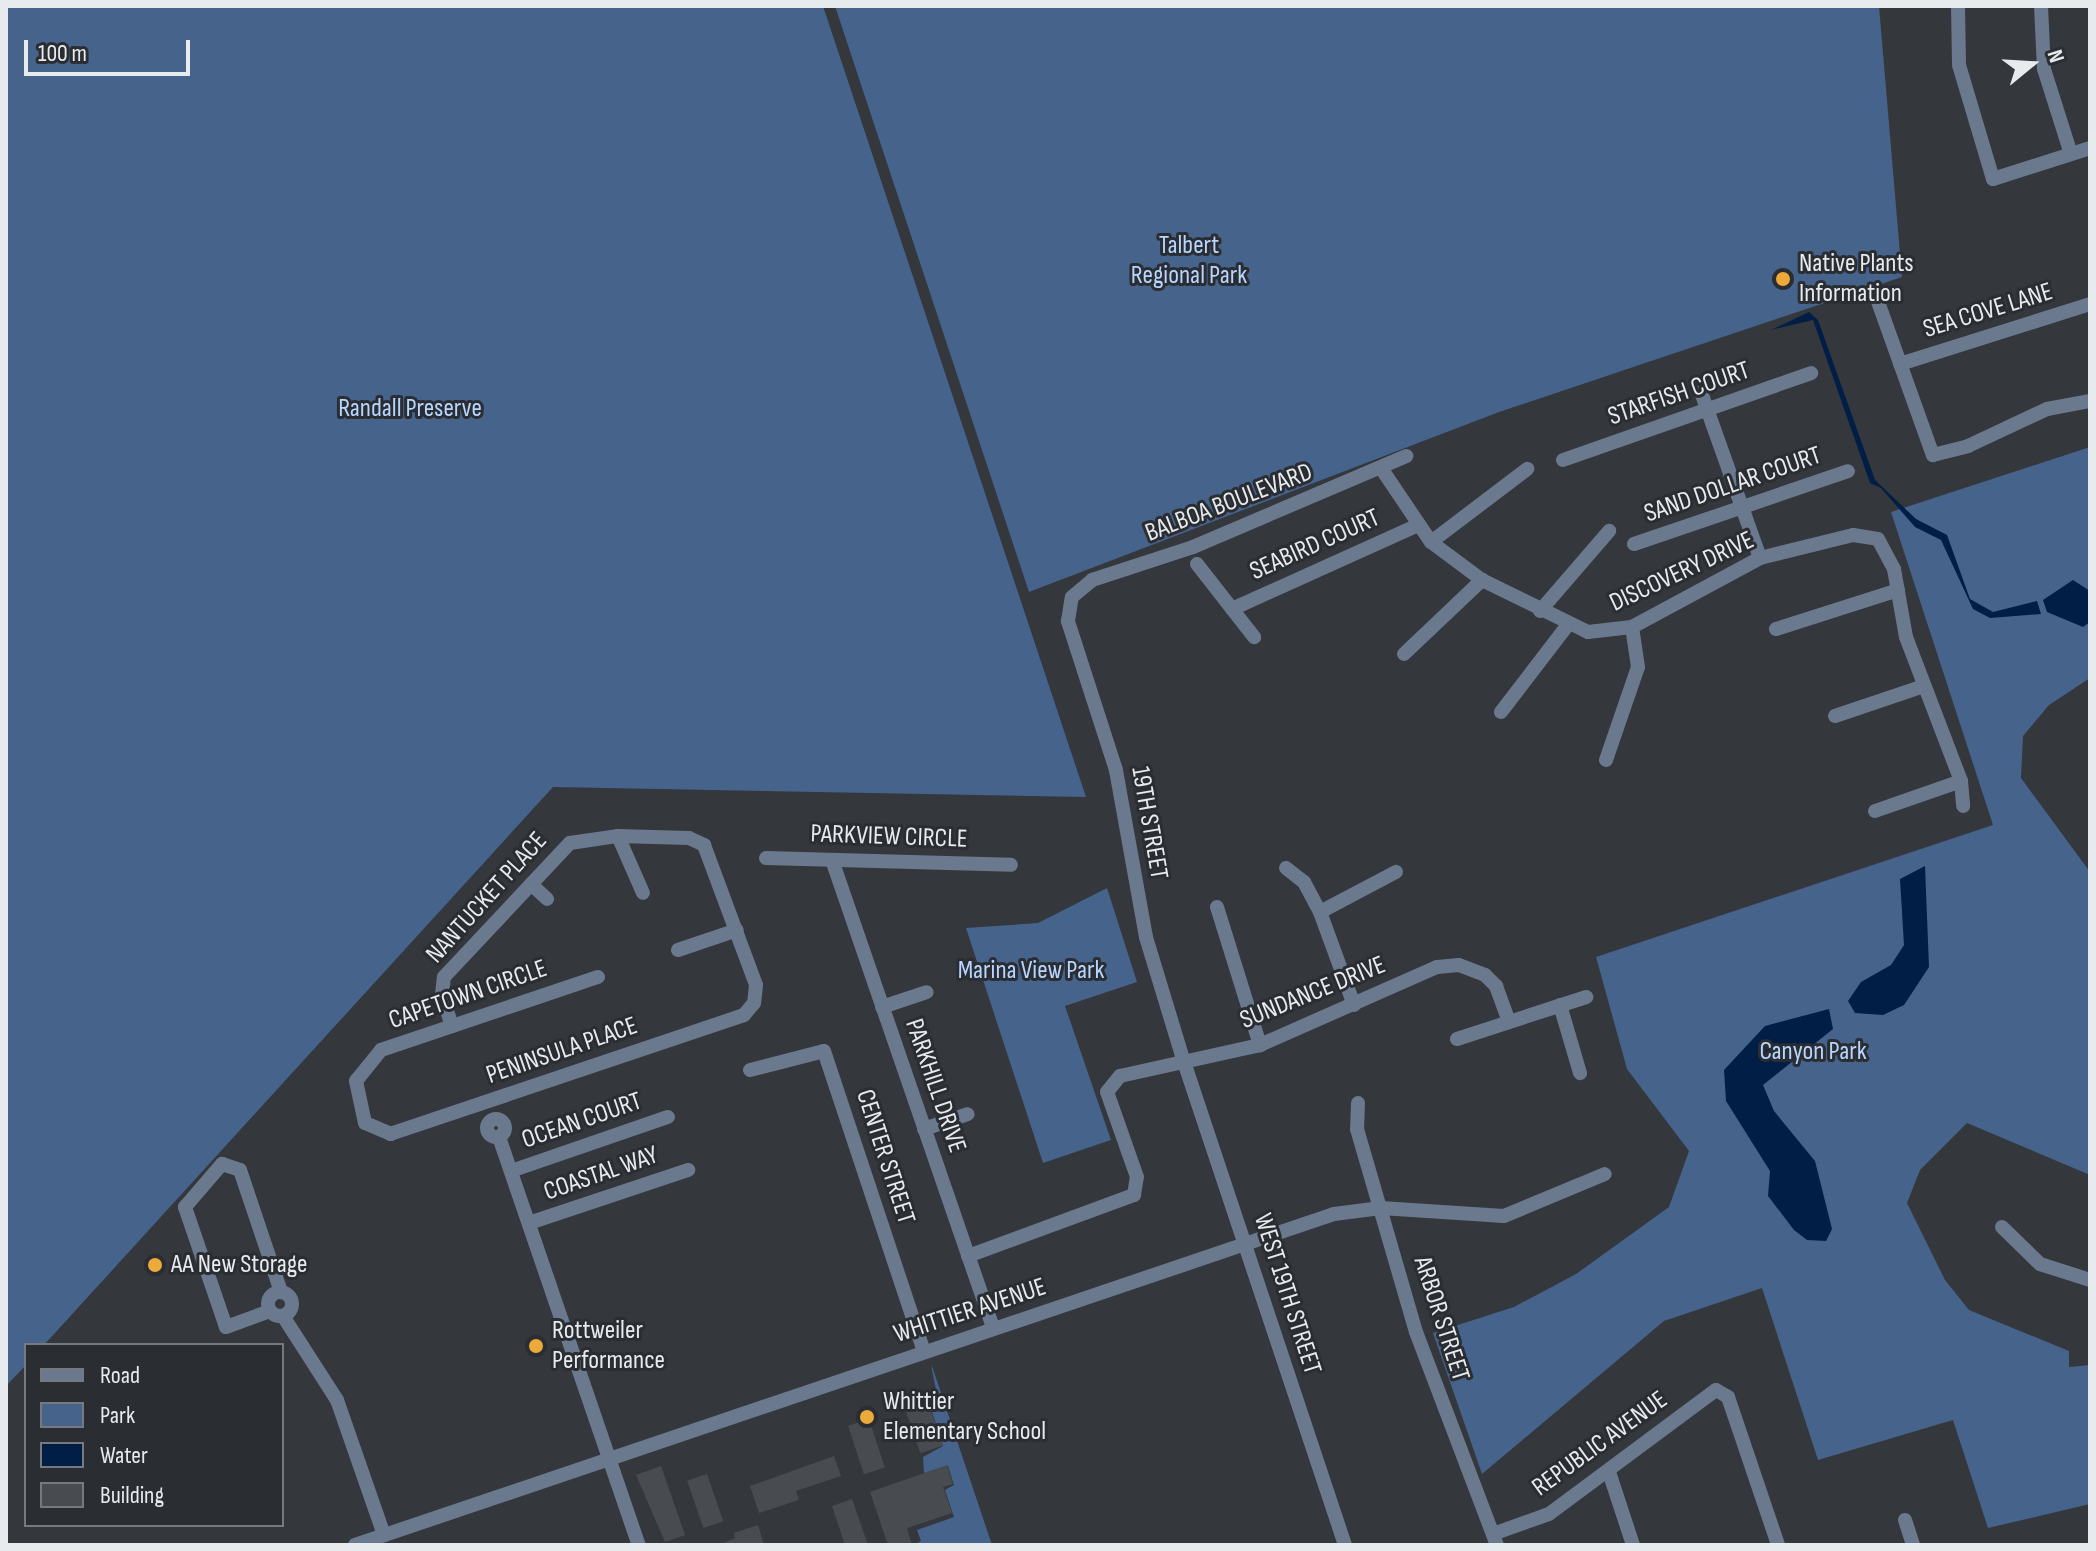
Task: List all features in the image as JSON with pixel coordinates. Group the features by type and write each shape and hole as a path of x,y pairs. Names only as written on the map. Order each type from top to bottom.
{"street":[{"path":"1958,6 1959,65 1993,179 2090,148"},
{"path":"2041,6 2044,69 2071,154"},
{"path":"1877,299 1933,455 1968,446 2047,409 2090,401"},
{"name":"SEA COVE LANE","path":"1900,364 2090,304"},
{"name":"STARFISH COURT","path":"1563,460 1811,373"},
{"path":"1701,392 1760,558"},
{"name":"BALBOA BOULEVARD","path":"1072,597 1092,580 1193,547 1406,456"},
{"name":"DISCOVERY DRIVE","path":"1381,468 1431,542 1482,580 1567,626 1603,634 1632,627 1760,558 1867,535 1887,550 1921,687 1961,781 1963,806"},
{"path":"1431,542 1527,469"},
{"name":"SAND DOLLAR COURT","path":"1634,544 1848,471"},
{"name":"SEABIRD COURT","path":"1232,609 1418,525"},
{"path":"1540,611 1609,531"},
{"name":"SEABIRD COURT","path":"1197,564 1254,637"},
{"path":"1404,654 1482,580"},
{"path":"1776,629 1898,590"},
{"name":"19TH STREET","path":"1072,597 1068,621 1116,770 1138,899 1183,1059"},
{"path":"1501,712 1567,626"},
{"path":"1606,760 1638,667 1632,627"},
{"path":"1835,716 1921,687"},
{"path":"1875,811 1961,781"},
{"path":"618,836 643,893"},
{"name":"NANTUCKET PLACE","path":"452,1026 442,995 444,977 577,838 689,838 704,845 737,930"},
{"name":"PARKVIEW CIRCLE","path":"766,858 1011,865"},
{"name":"PARKHILL DRIVE","path":"832,860 993,1328"},
{"path":"1286,868 1304,882 1320,912 1354,1005"},
{"path":"1320,912 1396,872"},
{"path":"531,884 547,899"},
{"path":"1217,907 1260,1045"},
{"path":"678,950 737,930"},
{"name":"PENINSULA PLACE","path":"381,1134 478,1105 744,1015 754,1003 756,985 737,930"},
{"name":"SUNDANCE DRIVE","path":"968,1256 1134,1195 1137,1177 1107,1092 1120,1076 1183,1059 1260,1045 1437,967 1459,965 1496,986 1509,1022"},
{"name":"CAPETOWN CIRCLE","path":"381,1134 360,1109 360,1070 381,1050 598,977"},
{"path":"882,1007 927,992"},
{"path":"1457,1039 1586,997"},
{"path":"1560,1005 1580,1073"},
{"name":"CENTER STREET","path":"750,1070 824,1051 924,1351"},
{"name":"WEST 19TH STREET","path":"1183,1059 1345,1545"},
{"path":"498,1098 497,1128 639,1545"},
{"name":"ARBOR STREET","path":"1358,1103 1357,1129 1416,1332 1495,1540"},
{"path":"478,1105 497,1128"},
{"path":"924,1129 968,1114"},
{"name":"OCEAN COURT","path":"511,1171 668,1117"},
{"path":"222,1164 240,1170 281,1292 292,1304 277,1313 226,1327 185,1207 222,1164"},
{"name":"COASTAL WAY","path":"529,1223 688,1170"},
{"name":"WHITTIER AVENUE","path":"355,1545 1334,1214 1381,1208 1464,1218 1504,1216 1605,1174"},
{"path":"2002,1227 2040,1264 2090,1280"},
{"path":"277,1313 337,1400 384,1535"},
{"name":"REPUBLIC AVENUE","path":"1495,1540 1549,1514 1716,1390 1728,1397 1778,1545"},
{"path":"1609,1472 1633,1545"},
{"path":"1905,1520 1913,1545"}],"green space":[{"name":"Randall Preserve","path":"6,6 823,6 1086,797 553,787 46,1343 24,1343 24,1367 6,1386"},
{"name":"Talbert Regional Park","path":"835,6 1879,6 1902,277 1499,412 1029,592"},
{"name":"Canyon Park","path":"2090,447 2090,678 2049,705 2023,736 2021,778 2090,872 2090,1175 1967,1123 1920,1170 1907,1203 1945,1280 1969,1310 2069,1351 2069,1367 2090,1365 2090,1504 1988,1528 1953,1420 1818,1460 1762,1288 1664,1321 1482,1474 1433,1333 1514,1307 1576,1274 1669,1207 1689,1151 1627,1069 1596,957 1993,825 1891,512"},
{"name":"Marina View Park","path":"1107,888 1137,982 1065,1006 1111,1140 1043,1163 966,928 1038,923"},
{"path":"931,1365 992,1545 913,1545 921,1541 917,1530 954,1517 945,1490 954,1485 948,1466 924,1473 923,1457 943,1446 928,1399 936,1390"}],"water":[{"path":"1809,312 1818,320 1875,480 1916,519 1947,535 1970,599 1993,612 2037,601 2041,614 1990,618 1973,609 1941,540 1915,527 1881,488 1870,483 1813,320 1771,330"},
{"path":"2073,580 2090,591 2090,622 2083,627 2047,612 2043,600"},
{"path":"1925,866 1929,967 1904,1005 1883,1015 1855,1013 1848,1001 1861,982 1891,965 1904,945 1900,879"},
{"path":"1829,1009 1833,1029 1763,1085 1774,1111 1815,1161 1832,1229 1826,1241 1807,1240 1794,1230 1768,1196 1770,1171 1726,1101 1724,1070 1765,1026"}],"building":[{"path":"928,1402 943,1445 920,1453 905,1410"},
{"name":"Whittier Elementary School","path":"869,1419 885,1468 864,1474 848,1426"},
{"path":"834,1456 841,1476 796,1491 799,1500 759,1513 750,1486"},
{"path":"947,1465 953,1484 943,1487 952,1513 907,1528 912,1545 888,1545 870,1492"},
{"path":"661,1466 685,1535 665,1542 636,1475"},
{"path":"707,1474 723,1521 703,1528 687,1481"},
{"name":"Whittier Elementary School","path":"852,1499 868,1545 845,1545 832,1506"},
{"path":"758,1525 764,1545 719,1545 735,1538 734,1533"}],"place":[{"name":"Native Plants Information","path":"1783,279"},
{"name":"AA New Storage","path":"155,1265"},
{"name":"Rottweiler Performance","path":"536,1346"},
{"name":"Whittier Elementary School","path":"867,1417"}]}
